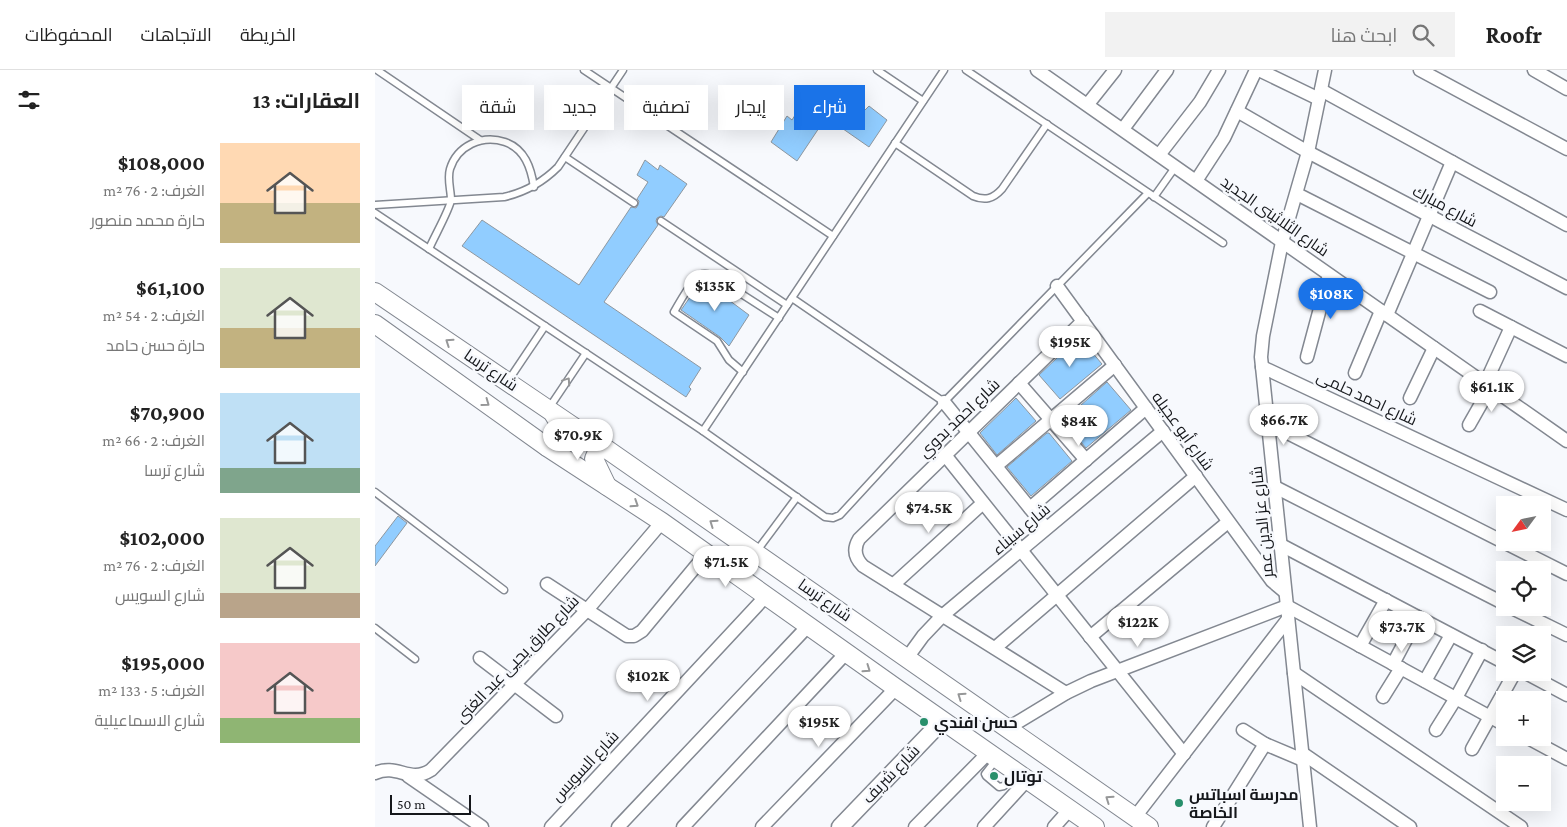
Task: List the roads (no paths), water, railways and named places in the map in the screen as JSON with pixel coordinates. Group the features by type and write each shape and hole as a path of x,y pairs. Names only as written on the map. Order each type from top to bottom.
{"main road":[{"name":"شارع ترسا","path":"375,292 605,448 1142,822"},
{"name":"شارع ترسا","path":"375,324 547,447 662,522 846,654 1095,827"},
{"path":"547,447 559,448 563,446 566,438 565,433 550,410"},
{"path":"605,448 597,452 595,459 608,487"}],"street":[{"name":"شارع الثلاثينى الجديد","path":"1037,70 1487,386 1566,436"},
{"path":"1123,129 1167,70"},
{"path":"1159,155 1201,102 1219,70"},
{"path":"1196,180 1225,138 1257,70 1320,95 1452,162 1567,225"},
{"name":"شارع عز الدين عمر","path":"1310,827 1262,367 1263,336 1282,242 1308,152 1325,70"},
{"path":"1420,70 1567,149"},
{"path":"1534,70 1567,89"},
{"path":"1088,104 1110,72"},
{"name":"شارع مبارك","path":"1237,111 1308,152 1567,288"},
{"path":"1355,373 1413,253 1452,162"},
{"path":"1297,194 1490,292"},
{"path":"1307,357 1329,275"},
{"name":"شارع أبو عجيله","path":"1057,286 1228,522 1272,581 1285,592"},
{"path":"1480,311 1567,356"},
{"name":"شارع احمد بدوي","path":"893,585 860,563 855,551 859,539 1083,321"},
{"path":"1469,425 1511,327"},
{"path":"1410,398 1434,348"},
{"path":"995,466 1115,366"},
{"name":"شارع احمد حلمى","path":"1262,367 1567,510"},
{"path":"1019,383 1086,460"},
{"path":"944,402 1046,528"},
{"path":"1030,508 1146,408"},
{"path":"1268,423 1567,574"},
{"name":"شارع سيناء","path":"907,658 923,636 942,616 1163,431"},
{"path":"945,455 1184,754"},
{"path":"995,648 1195,476"},
{"path":"1275,487 1496,599"},
{"path":"983,503 893,585 1067,693"},
{"name":"شارع طارق يحيى عبد الغنى","path":"375,773 389,769 407,775 420,776 431,770 587,610 662,522"},
{"path":"1090,637 1228,522"},
{"path":"1281,545 1496,658"},
{"path":"547,584 627,636 637,635 706,554"},
{"name":"شارع السويس","path":"551,827 766,596"},
{"path":"1360,646 1386,600"},
{"path":"1142,822 1184,754 1287,612"},
{"path":"1008,728 1067,693 1117,670 1287,612 1360,646 1496,720"},
{"path":"1528,616 1567,635"},
{"path":"1383,697 1419,617"},
{"path":"618,827 808,626"},
{"path":"1425,681 1451,635"},
{"path":"1436,730 1456,698 1481,650"},
{"path":"683,827 846,654"},
{"path":"480,658 556,716"},
{"path":"1294,672 1521,827"},
{"path":"1472,749 1510,681"},
{"path":"1541,681 1567,695"},
{"path":"762,827 895,688"},
{"name":"شارع شريف","path":"840,827 942,721"},
{"path":"1243,730 1265,744 1302,756 1410,827"},
{"path":"1213,827 1265,744"},
{"path":"1543,746 1567,759"},
{"path":"915,827 993,756"},
{"path":"407,775 482,827"},
{"path":"984,827 1021,776"},
{"path":"1054,827 1069,809"}],"lane":[{"path":"377,70 480,140"},
{"path":"583,70 606,85"},
{"path":"613,85 623,70"},
{"path":"877,70 923,101"},
{"path":"703,431 944,70"},
{"path":"967,70 1223,243"},
{"path":"614,90 833,236"},
{"path":"895,143 973,196 989,199 1002,189 1047,124"},
{"path":"375,205 504,197 519,194 547,178 558,167 583,130"},
{"path":"429,249 451,201 450,171 456,157 466,146 480,140 496,139 512,144 524,156 531,171 533,187"},
{"path":"565,157 634,203"},
{"path":"375,213 703,431 829,518 837,517 944,402 1057,286 1151,195 1176,166"},
{"path":"661,221 787,305"},
{"path":"743,372 729,360 717,342 675,312 679,304 697,278 702,274 707,274 712,275 779,318"},
{"path":"792,298 944,402"},
{"path":"508,381 545,326"},
{"path":"550,410 586,353"},
{"path":"375,492 504,590"},
{"path":"756,553 797,497"},
{"path":"375,628 415,659"}],"place":[{"name":"حسن افندي","path":"924,722"},
{"name":"توتال","path":"994,776"},
{"name":"مدرسة اسباتس الخاصة","path":"1179,803"}]}
